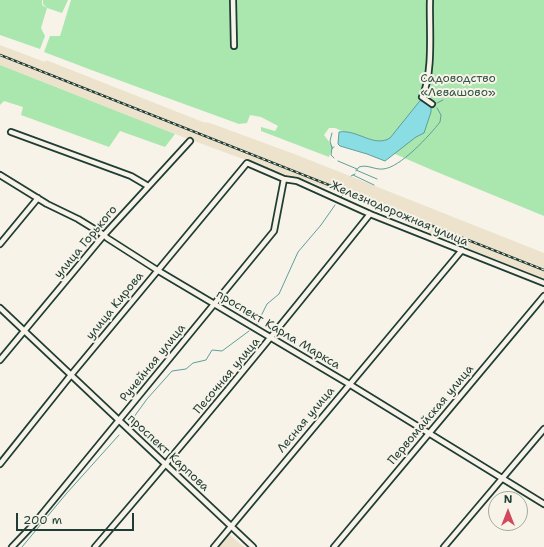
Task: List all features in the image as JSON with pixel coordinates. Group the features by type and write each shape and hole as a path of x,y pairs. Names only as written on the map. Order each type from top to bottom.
{"street":[{"path":"233,0 234,46"},
{"path":"430,0 430,49 426,89 422,96 432,104"},
{"path":"11,132 131,176 148,186"},
{"name":"улица Горького","path":"0,360 104,235 190,141"},
{"name":"Железнодорожная улица","path":"247,163 284,179 297,181 370,214 544,283"},
{"name":"улица Кирова","path":"0,464 157,270 247,163"},
{"name":"проспект Карла Маркса","path":"0,176 104,235 157,270 348,384 544,504"},
{"name":"Ручейная улица","path":"12,547 33,525 274,231 284,179"},
{"path":"0,244 38,198"},
{"name":"Песочная улица","path":"95,547 166,465 271,338 370,214"},
{"name":"Лесная улица","path":"214,547 348,384 462,250"},
{"name":"Первомайская улица","path":"334,547 544,296"},
{"name":"проспект Карпова","path":"0,308 253,547"},
{"path":"444,547 544,429"}],"shaded area":[{"path":"0,45 45,62 46,60 203,122 210,123 297,155 544,253 544,279 408,224 386,211 303,179 300,180 175,134 0,65"},
{"path":"229,534 244,547 218,547"}],"green space":[{"path":"0,0 42,0 42,5 47,8 41,28 45,36 40,49 0,35"},
{"path":"43,0 68,0 62,13 47,8 43,4"},
{"name":"Садоводство «Левашово»","path":"71,0 544,0 544,216 335,128 329,128 324,135 333,147 329,157 261,131 261,127 275,131 278,126 261,117 250,115 247,123 239,124 44,52 50,36 60,36"},
{"path":"0,65 175,134 165,147 120,131 109,147 21,115 23,107 4,101 0,105"}],"water":[{"path":"422,100 425,100 431,108 424,133 416,137 385,161 340,146 338,144 339,132 352,133 378,141 390,138"}],"waterway":[{"path":"427,97 429,87"},
{"path":"437,103 443,100"},
{"path":"356,171 362,166 383,169 398,163 406,157 440,122 441,115 437,108"},
{"path":"332,133 330,141 332,148"},
{"path":"334,147 332,148 331,155 334,158"},
{"path":"338,161 357,169"},
{"path":"356,170 377,179"},
{"path":"351,176 355,174"},
{"path":"353,175 374,185"},
{"path":"256,326 267,304 279,294 298,252 321,225 335,205"},
{"path":"131,421 147,399 172,371 186,369 193,363 206,360 212,350 222,351 249,331"},
{"path":"22,547 66,494 119,435"}],"railway":[{"path":"0,55 544,270"}]}
